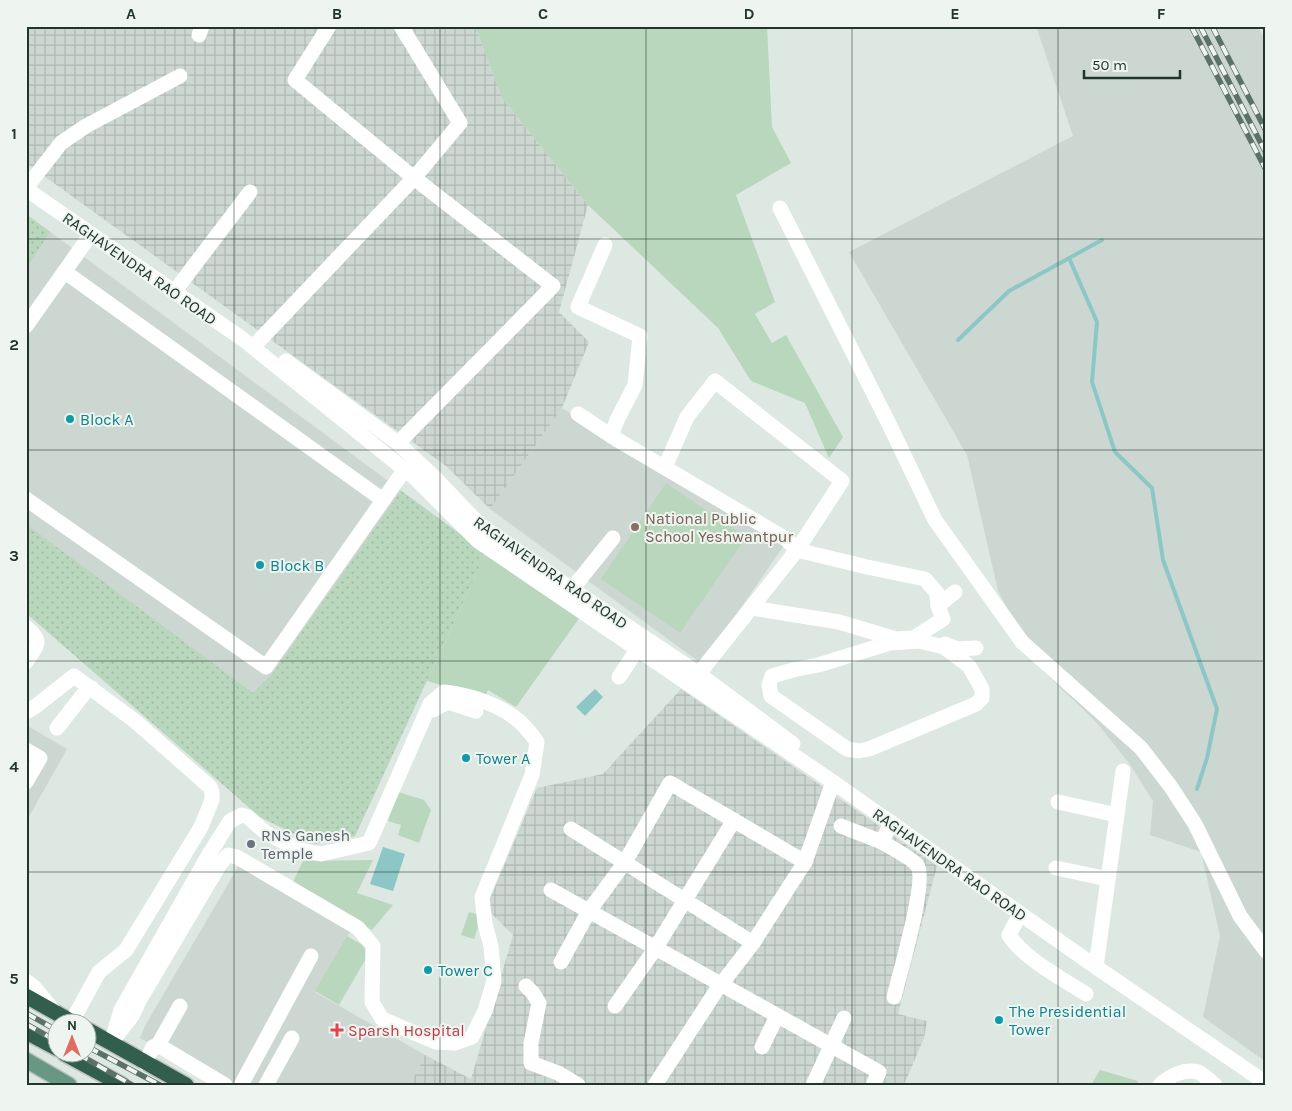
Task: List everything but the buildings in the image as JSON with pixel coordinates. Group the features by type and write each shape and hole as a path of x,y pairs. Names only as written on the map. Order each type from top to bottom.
{"highway":[{"path":"26,996 58,1014"},
{"path":"26,1032 48,1044"},
{"path":"98,1035 186,1085"},
{"path":"83,1064 122,1085"}],"main road":[{"path":"26,1060 61,1083"}],"street":[{"path":"329,26 295,80 414,178 553,286 398,443"},
{"path":"253,347 414,178 460,123 401,26"},
{"path":"26,189 60,143 86,126 180,76"},
{"name":"RAGHAVENDRA RAO ROAD","path":"26,189 253,347 405,469 478,541 833,782 1096,967 1266,1083"},
{"path":"174,292 250,192"},
{"path":"780,208 890,426 928,508 988,597 1022,642 1142,748 1195,824 1240,916 1266,951"},
{"path":"26,326 91,234"},
{"path":"605,244 578,307 640,336 635,385 611,436"},
{"path":"64,272 383,500"},
{"name":"RAGHAVENDRA RAO ROAD","path":"253,347 271,350 398,443 480,525 700,674 794,744 802,762"},
{"path":"665,467 687,417 715,381 842,481 797,550 689,686"},
{"path":"578,414 611,436 786,539 797,550 925,579 937,593 938,606 943,619 914,638 896,639 839,622 752,608"},
{"path":"26,500 266,667 405,469"},
{"path":"572,589 613,538"},
{"path":"938,606 955,592"},
{"path":"26,627 38,640 37,645 26,662"},
{"path":"920,633 957,649 976,648"},
{"path":"919,641 944,647 969,666 982,688 982,698 976,704 864,750 847,749 813,725 771,696 769,685 772,676 818,665 890,643 919,641"},
{"path":"619,677 637,650"},
{"path":"26,712 74,676 135,721 210,787 212,792 212,800 201,828 126,950 99,972 78,1014"},
{"path":"57,728 86,691 92,688"},
{"path":"112,1043 132,1016 138,1001 214,860 230,821 242,815 248,817 266,833 300,850 322,854 369,843 430,704 444,692 462,694 504,710 521,722 537,742 532,775 482,897 485,924 491,946 494,981 485,1011 472,1037 455,1043 436,1042 382,1019 372,1002 373,946 358,928 237,857 228,855 214,860"},
{"path":"423,720 434,710 448,702 476,711"},
{"path":"794,744 813,725"},
{"path":"26,739 45,750 26,782"},
{"path":"26,750 40,758"},
{"path":"1096,967 1123,771"},
{"path":"655,1085 720,985 753,943 805,862 833,782"},
{"path":"561,962 589,911 625,862 670,783 805,862"},
{"path":"1058,802 1117,815"},
{"path":"615,1006 656,949 734,820"},
{"path":"882,842 891,822"},
{"path":"841,826 882,842 917,864 920,873 918,901 894,997"},
{"path":"570,828 753,943"},
{"path":"1056,868 1108,879"},
{"path":"550,890 879,1072 874,1085"},
{"path":"1020,914 1009,935 1013,942 1029,956 1086,994"},
{"path":"241,1085 311,956"},
{"path":"26,981 34,987 54,1012"},
{"path":"466,1039 487,981"},
{"path":"526,986 533,992 539,1003 530,1043 530,1063 558,1073 578,1085"},
{"path":"145,1063 152,1047 158,1045 180,1006"},
{"path":"762,1047 777,1016"},
{"path":"813,1085 844,1018"},
{"path":"266,1085 292,1038"},
{"path":"158,1045 225,1085"},
{"path":"1160,1085 1172,1076 1183,1072 1198,1072 1214,1085"}],"shaded area":[{"path":"26,26 475,26 502,98 588,205 559,312 589,342 562,408 490,509 446,466 26,163"},
{"path":"1036,26 1258,26 1266,42 1266,1062 1203,1017 1220,936 1201,852 1150,835 1153,801 1129,763 1096,722 1039,667 998,591 967,455 849,252 1073,136"},
{"path":"26,214 486,553 355,836 315,844 260,817 26,613"},
{"name":"National Public School Yeshwantpur","path":"562,408 785,544 702,664 490,509"},
{"path":"681,689 937,866 898,1014 927,1021 924,1038 904,1085 410,1085 425,1055 471,1079 513,935 486,908 537,788 603,774"},
{"path":"26,725 67,749 26,822"},
{"path":"239,865 353,927 315,992 425,1055 410,1085 222,1085 140,1038 146,1024"}],"green space":[{"path":"475,26 767,26 772,127 791,163 736,195 775,302 755,314 772,343 786,335 843,437 829,458 805,403 751,381 718,328 588,205 502,98"},
{"path":"26,214 50,232 26,269"},
{"path":"666,483 746,537 680,633 601,579"},
{"path":"401,491 486,553 355,836 315,844 260,817 26,613 26,524 253,693 272,674"},
{"path":"486,553 580,617 516,707 488,690 485,697 427,681"},
{"path":"398,792 424,800 431,810 419,843 398,835 401,825 388,821"},
{"path":"373,860 357,893 393,905 372,930 291,886 303,861"},
{"path":"469,912 482,916 474,939 461,935"},
{"path":"347,936 371,950 339,1005 315,991"},
{"path":"1100,1070 1138,1081 1137,1085 1091,1085"}],"water":[{"path":"595,689 603,697 585,716 576,707"},
{"path":"383,847 405,854 393,891 370,884"}],"waterway":[{"path":"958,340 1009,291 1102,240"},
{"path":"1069,258 1097,322 1092,382 1115,452 1152,488 1163,560 1217,709 1207,758 1197,789"}],"railway":[{"path":"1191,26 1266,170"},
{"path":"1200,26 1266,153"},
{"path":"1212,26 1266,131"},
{"path":"26,1013 48,1025"},
{"path":"26,1024 48,1036"},
{"path":"98,1052 160,1085"},
{"path":"95,1064 132,1085"}],"place":[{"name":"Block A","path":"70,419"},
{"name":"National Public School Yeshwantpur","path":"635,527"},
{"name":"Block B","path":"260,565"},
{"name":"Tower A","path":"466,758"},
{"name":"RNS Ganesh Temple","path":"251,844"},
{"name":"Tower C","path":"428,970"},
{"name":"The Presidential Tower","path":"999,1020"},
{"name":"Sparsh Hospital","path":"337,1030"}]}
